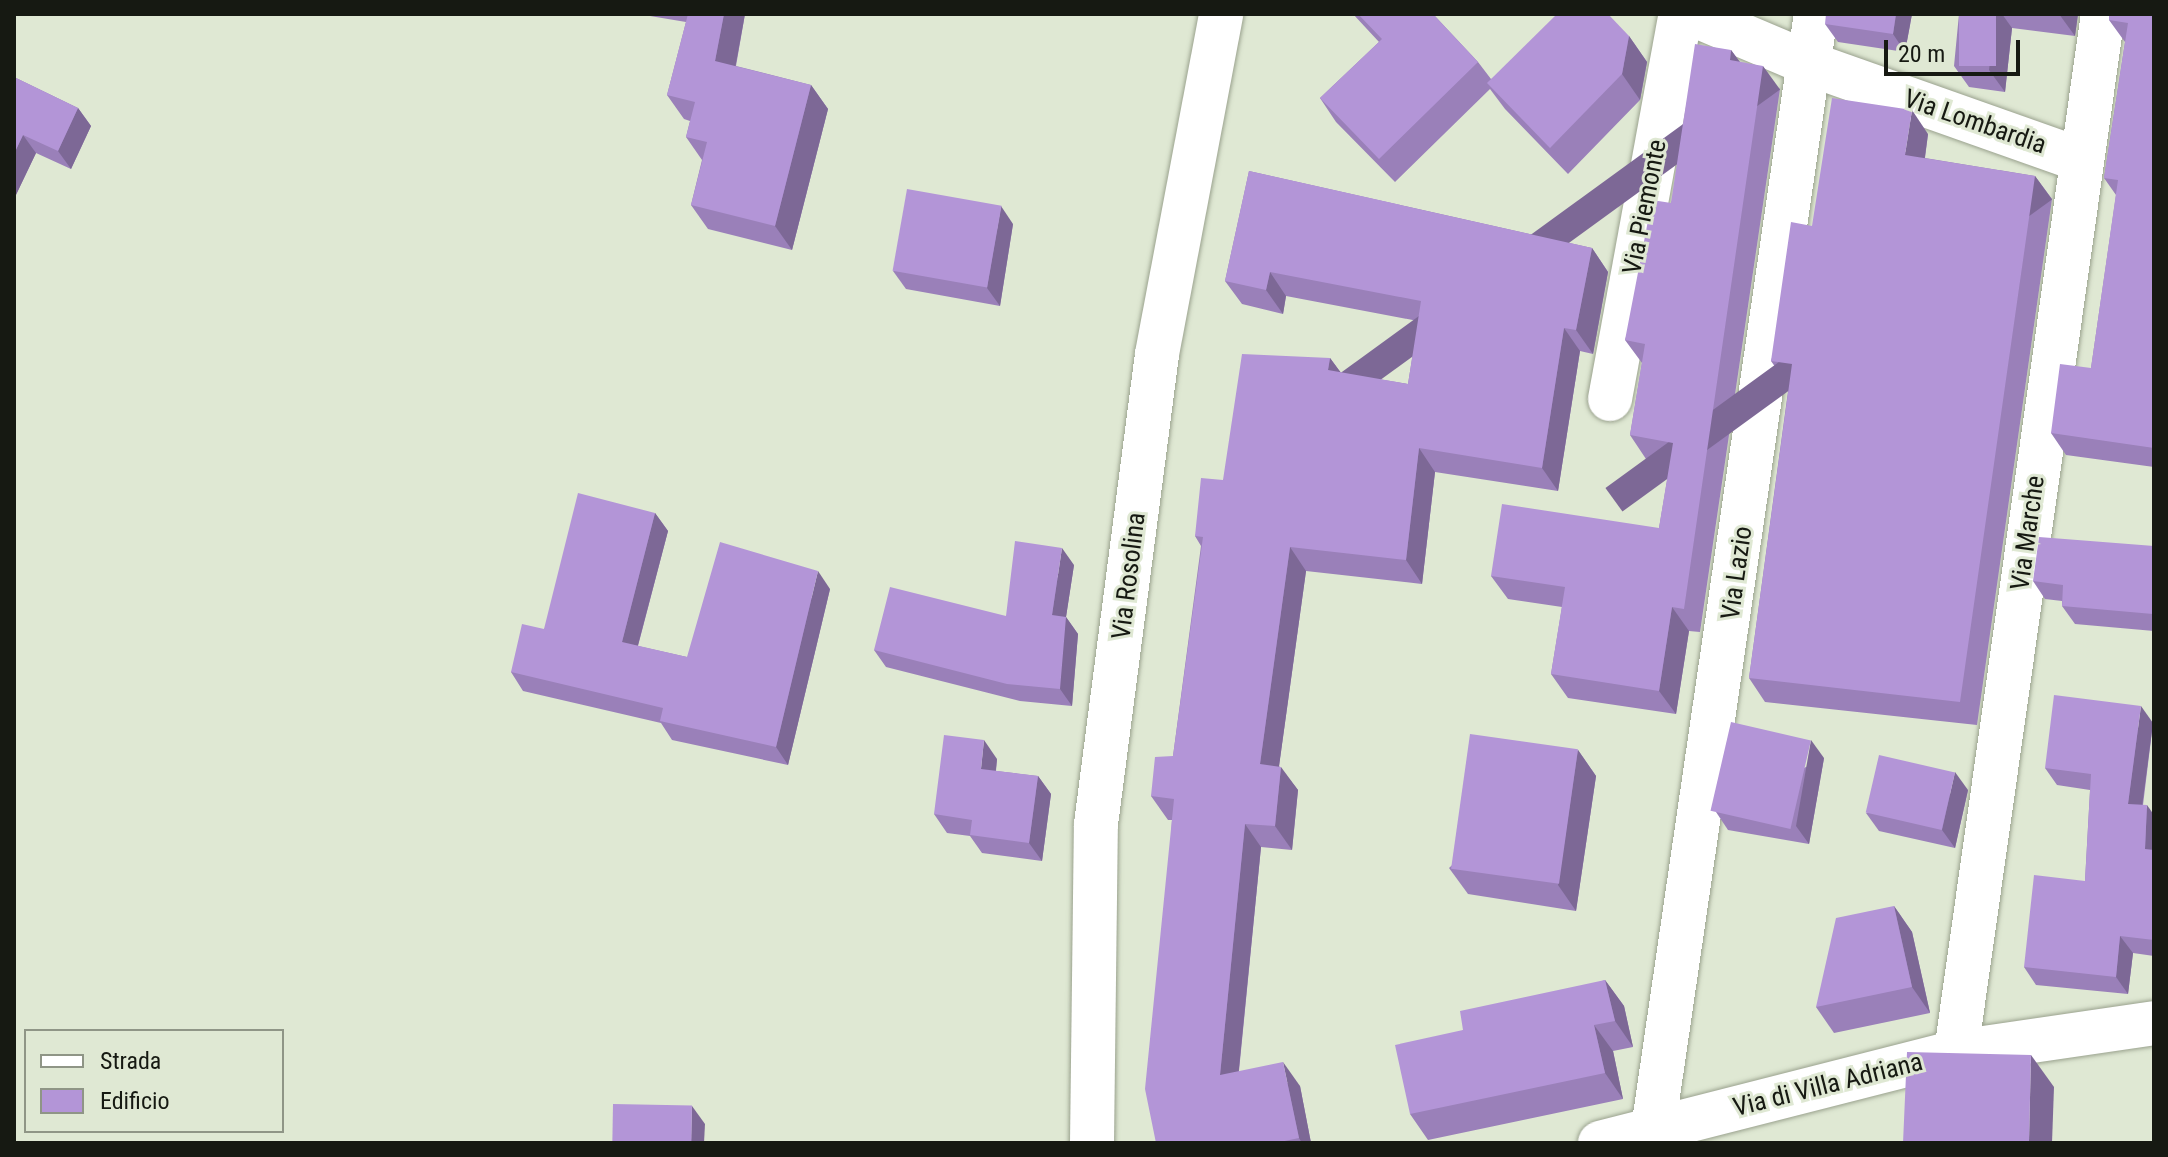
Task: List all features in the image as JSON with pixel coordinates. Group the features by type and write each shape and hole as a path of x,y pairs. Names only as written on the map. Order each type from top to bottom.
{"street":[{"name":"Via Rosolina","path":"1092,1143 1096,824 1157,354 1221,14"},
{"name":"Via Piemonte","path":"1610,399 1681,14"},
{"name":"Via Lombardia","path":"1692,14 1810,64 2079,159"},
{"name":"Via Lazio","path":"1652,1137 1816,14"},
{"name":"Via Marche","path":"1956,1052 2079,159 2103,14"},
{"name":"Via di Villa Adriana","path":"1600,1143 1652,1137 1956,1052 2154,1023"}],"building":[{"path":"688,14 724,14 715,61 811,85 775,226 691,205 707,142 686,137 695,102 667,95"},
{"path":"1358,14 1433,14 1478,62 1379,159 1320,98 1382,39"},
{"path":"1557,14 1608,14 1629,36 1622,74 1550,148 1487,83"},
{"path":"1826,14 1896,14 1893,34 1825,24"},
{"path":"1959,14 1996,14 1996,66 1959,66"},
{"path":"2109,14 2154,14 2154,448 2051,433 2060,364 2091,368 2118,180 2104,178 2128,23 2109,20"},
{"path":"1695,44 1731,50 1730,60 1763,66 1684,609 1672,607 1659,691 1551,674 1565,587 1491,576 1502,504 1659,528 1673,443 1630,435 1645,344 1625,340 1652,200 1671,203"},
{"path":"14,77 78,108 58,151 23,135 14,154"},
{"path":"1832,98 1912,110 1905,155 2035,176 1960,702 1749,678 1792,364 1771,361 1791,222 1812,226"},
{"path":"1249,171 1592,248 1576,330 1564,328 1542,468 1419,448 1406,560 1290,547 1260,764 1281,767 1275,826 1245,824 1220,1075 1283,1062 1299,1138 1275,1143 1156,1143 1145,1089 1174,799 1151,796 1155,757 1173,756 1203,537 1195,536 1201,478 1223,480 1242,354 1330,358 1328,370 1408,384 1421,301 1270,272 1266,290 1225,281"},
{"path":"907,189 1002,206 987,287 893,271"},
{"path":"578,493 655,513 622,642 687,657 720,542 818,571 776,747 660,721 663,708 511,672 522,624 544,629"},
{"path":"2039,537 2154,546 2153,614 2062,606 2063,585 2033,581"},
{"path":"1015,541 1062,548 1052,615 1066,617 1060,689 1007,684 874,650 890,587 1006,616"},
{"path":"2054,695 2141,706 2128,804 2147,805 2145,849 2154,850 2154,940 2120,936 2116,977 2024,967 2034,875 2085,881 2091,774 2045,768"},
{"path":"1731,722 1811,740 1790,829 1711,811"},
{"path":"1470,734 1578,749 1559,884 1451,869"},
{"path":"944,735 984,740 981,769 1038,776 1029,843 970,835 972,820 934,814"},
{"path":"1879,755 1955,773 1942,830 1866,812"},
{"path":"1894,906 1912,987 1816,1007 1836,918"},
{"path":"1605,980 1615,1021 1594,1025 1605,1073 1410,1114 1395,1045 1463,1030 1460,1011"},
{"path":"1907,1052 2031,1055 2029,1141 2065,1143 1903,1143"},
{"path":"613,1104 692,1105 691,1143 612,1143"}]}
